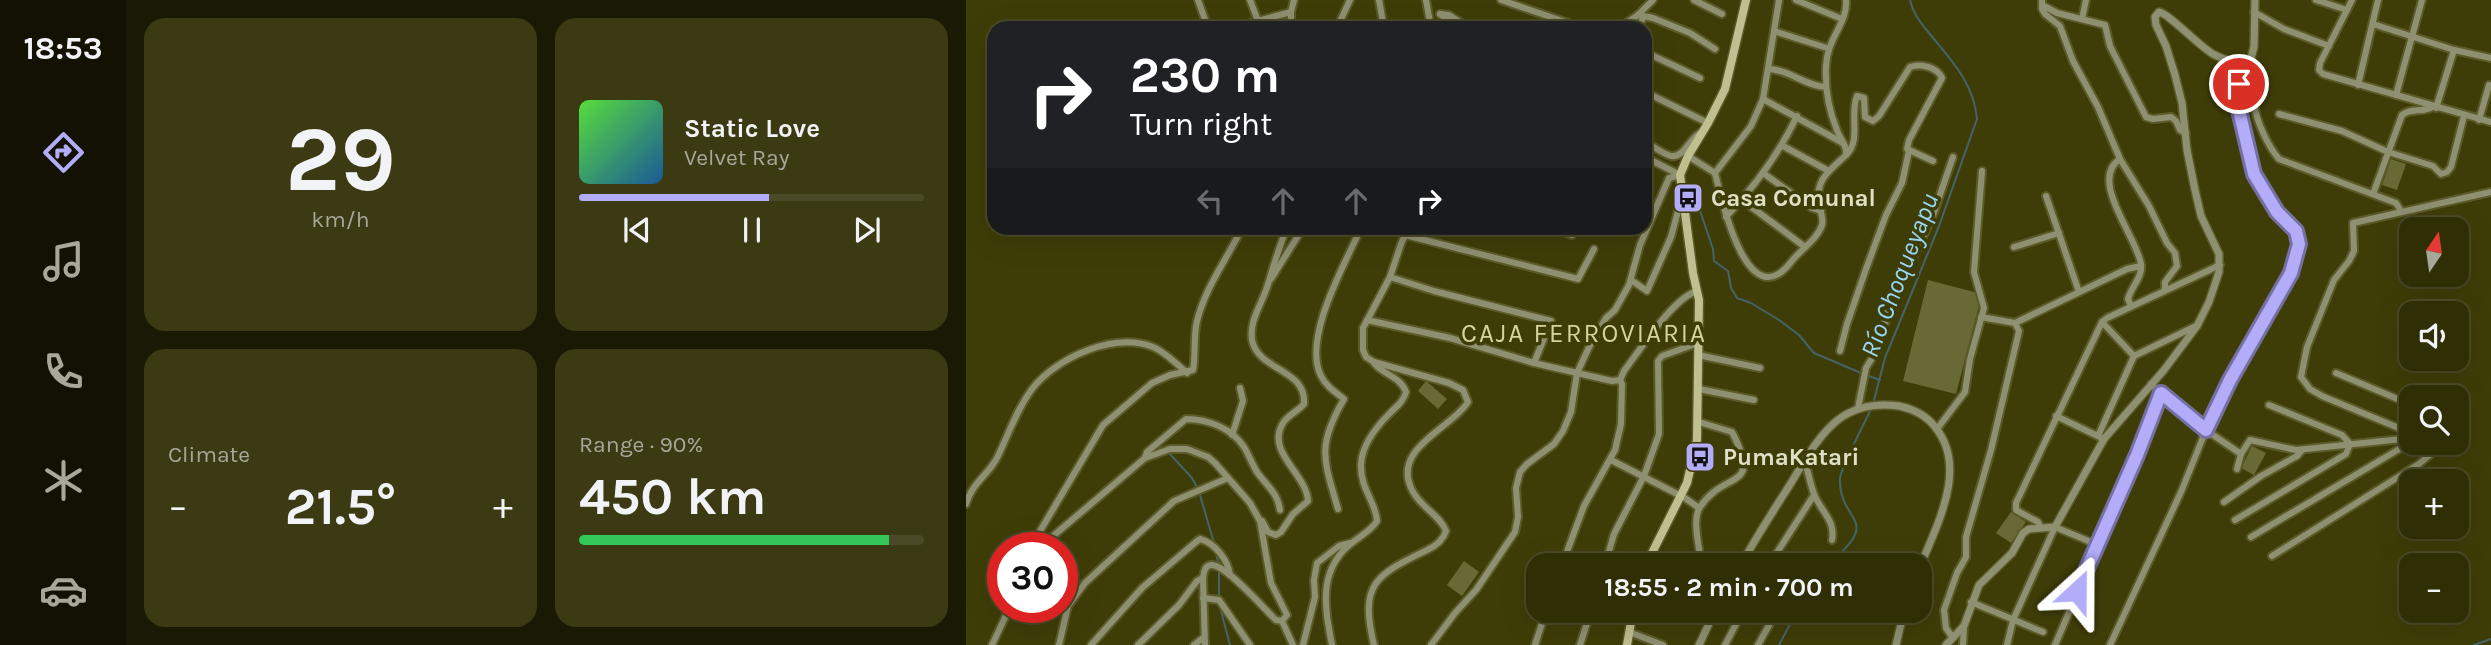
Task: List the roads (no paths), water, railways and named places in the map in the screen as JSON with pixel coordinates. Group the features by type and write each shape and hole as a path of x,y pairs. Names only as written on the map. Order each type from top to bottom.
{"main road":[{"path":"1654,553 1681,496 1694,458 1699,422 1699,300 1680,175 1729,77 1746,0"},
{"path":"1627,645 1631,623"}],"street":[{"path":"1198,0 1206,21"},
{"path":"1250,0 1258,21 1291,12"},
{"path":"1291,21 1294,0"},
{"path":"1340,21 1350,0"},
{"path":"1379,0 1383,21"},
{"path":"1426,0 1429,21"},
{"path":"1502,0 1563,21"},
{"path":"1639,21 1653,0"},
{"path":"1694,0 1722,14"},
{"path":"1715,173 1751,126 1763,99 1780,0"},
{"path":"1796,0 1842,19"},
{"path":"1814,8 1818,0"},
{"path":"1846,0 1847,12 1827,48 1826,87 1837,132 1845,144 1846,155"},
{"path":"2082,19 2085,0"},
{"path":"2255,0 2254,47 2251,58 2254,106 2257,118 2280,159 2396,203 2401,211"},
{"path":"2316,0 2347,10"},
{"path":"2352,0 2320,63 2319,70 2323,74 2491,122"},
{"path":"2358,85 2378,0"},
{"path":"2396,95 2422,0"},
{"path":"2041,1 2057,13 2105,25 2110,46 2146,117 2171,117 2181,131 2186,133"},
{"path":"2041,1 2045,14 2060,26 2073,61 2102,115 2120,159 2177,259 2177,266 2165,282 2165,290"},
{"path":"2254,12 2284,29 2329,46"},
{"path":"2101,438 2151,384 2197,326 2209,302 2220,265 2219,254 2201,216 2187,150 2182,103 2166,46 2156,25 2157,14 2165,13 2177,27 2215,55 2241,64"},
{"path":"1432,21 1440,14 1449,15 1458,21"},
{"path":"1440,14 1448,21"},
{"path":"1632,21 1641,16 1653,18 1690,33 1715,49"},
{"path":"2373,24 2454,50 2491,58"},
{"path":"1774,31 1827,48"},
{"path":"2373,194 2403,114 2434,107 2454,50"},
{"path":"1652,55 1700,78"},
{"path":"2241,64 2251,58"},
{"path":"2110,645 2230,380 2291,273 2299,244 2296,231 2277,212 2258,183 2252,168 2238,106 2241,64"},
{"path":"1688,156 1715,173 1735,240 1752,268 1760,276 1773,278 1784,272 1821,229 1823,217 1819,194 1826,170 1846,155 1855,142 1853,114 1857,96 1864,98 1865,117 1870,121 1876,119 1910,67 1917,65 1939,73 1942,78 1909,140 1902,183 1886,215 1866,269 1840,351"},
{"path":"1769,69 1785,71 1816,86 1826,87"},
{"path":"2479,120 2489,85"},
{"path":"1652,95 1708,123"},
{"path":"1763,99 1845,144"},
{"path":"2279,114 2342,131 2388,152 2433,166 2439,173 2447,172 2451,167 2464,116"},
{"path":"1726,217 1783,146 1797,116"},
{"path":"1652,146 1676,156 1695,134 1702,132"},
{"path":"1783,146 1826,170"},
{"path":"1909,151 1933,161"},
{"path":"1861,407 1866,368 1877,350 1889,309 1933,215 1954,157"},
{"path":"2120,159 2110,171 2109,184 2141,266 2139,277 2129,295 2131,306"},
{"path":"1652,161 1680,175"},
{"path":"1937,429 1965,392 1970,359 1984,308 1974,272 1982,171"},
{"path":"1763,173 1812,208 1821,211"},
{"path":"1652,218 1669,178 1680,175"},
{"path":"2399,427 2315,391 2301,377 2307,348 2331,287 2354,251 2353,223 2491,192"},
{"path":"2046,196 2079,292"},
{"path":"1742,200 1805,247"},
{"path":"1631,280 1647,291 1683,204"},
{"path":"2014,247 2059,233"},
{"path":"1039,532 1103,425 1152,383 1194,369 1195,330 1204,300 1238,235"},
{"path":"1268,284 1284,235"},
{"path":"1058,532 1145,458 1161,450 1187,449 1209,457 1250,503 1268,532 1276,535 1308,501 1307,491 1284,456 1279,441 1279,433 1285,421 1304,404 1302,389 1283,370 1264,361 1255,350 1252,338 1255,314 1268,284 1299,235"},
{"path":"1338,509 1324,452 1333,418 1344,399 1328,386 1318,368 1317,332 1358,235"},
{"path":"1374,645 1368,603 1374,585 1387,570 1434,547 1445,536 1446,531 1438,519 1413,492 1408,481 1413,455 1425,441 1463,409 1468,401 1463,390 1449,383 1374,362 1366,357 1363,350 1362,335 1367,320 1390,277 1405,235 1578,279 1594,249"},
{"path":"1432,645 1476,590 1515,532 1518,517 1515,496 1517,480 1527,464 1560,438 1571,412 1577,373 1591,341 1606,318 1615,310 1631,280 1640,245 1646,235"},
{"path":"2041,528 2038,522 2015,507 2102,323 2131,306 2220,265"},
{"path":"1981,317 2015,323 2127,269 2141,266"},
{"path":"1390,277 1434,292 1551,321 1534,363"},
{"path":"1566,553 1584,506 1611,460 1621,424 1620,380 1660,324 1684,297 1697,291"},
{"path":"1367,320 1450,338 1534,363 1612,381 1620,380"},
{"path":"1952,638 1946,628 1944,610 1966,556 1966,537 1991,450 2019,331 2015,323"},
{"path":"2102,323 2134,356"},
{"path":"2007,645 2013,620 2055,527 2101,438 2134,356 2197,326"},
{"path":"966,504 976,483 996,460 1031,390 1044,377 1073,357 1105,344 1131,343 1157,350 1187,373"},
{"path":"1608,553 1614,534 1643,476 1659,434 1658,361 1662,356 1698,343"},
{"path":"1698,355 1760,369"},
{"path":"1332,645 1326,607 1329,570 1337,556 1377,521 1365,490 1362,459 1366,446 1388,415 1403,400 1406,392 1398,379 1377,368 1374,362"},
{"path":"2336,373 2399,400"},
{"path":"2151,384 2206,430 2241,454"},
{"path":"1232,435 1243,401 1240,388"},
{"path":"1699,388 1754,400"},
{"path":"2054,645 2137,455 2161,393"},
{"path":"1748,553 1805,461 1832,425 1861,407 1880,404 1917,412 1937,429 1946,443 1950,466 1949,485 1926,553"},
{"path":"2269,405 2342,435 2350,444"},
{"path":"2056,416 2101,438"},
{"path":"1145,458 1146,452 1186,419 1209,422 1243,444 1257,472 1279,500 1280,510"},
{"path":"1699,422 1732,432 1745,466 1739,478 1715,490 1699,508 1697,532 1700,553"},
{"path":"2236,469 2250,440 2284,449 2302,450 2399,439"},
{"path":"2235,520 2346,454 2350,444"},
{"path":"2224,502 2261,476 2297,456 2302,450"},
{"path":"2251,537 2399,450"},
{"path":"2272,556 2430,455"},
{"path":"1611,460 1699,508"},
{"path":"1805,461 1814,495 1832,525 1832,540"},
{"path":"1059,645 1068,606 1085,583 1174,501 1228,478"},
{"path":"1777,553 1814,495"},
{"path":"1260,520 1271,583 1286,612 1282,621"},
{"path":"1963,645 1964,626 1979,585 2012,553 2023,533 2029,529 2055,527 2098,545"},
{"path":"1091,645 1142,588 1200,539 1211,543 1227,564 1230,575"},
{"path":"1303,645 1314,604 1317,564 1339,546 1351,543"},
{"path":"1194,645 1204,642 1203,578 1210,565 1230,575 1276,620 1282,621"},
{"path":"1138,645 1179,605 1197,581 1203,578"},
{"path":"1203,598 1219,600 1250,645"},
{"path":"1971,602 2043,632"},
{"path":"1282,621 1293,645"},
{"path":"992,645 1002,623"},
{"path":"1535,645 1542,623"},
{"path":"1580,645 1587,623"},
{"path":"1699,645 1709,623"},
{"path":"1726,645 1737,623"},
{"path":"1758,645 1770,623"},
{"path":"1896,645 1901,623"},
{"path":"1946,645 1964,626"},
{"path":"1629,632 1663,645"}],"waterway":[{"name":"Río Choqueyapu","path":"1873,404 1885,358 1939,226 1977,119 1966,83 1918,18 1910,0"},
{"path":"1697,202 1713,249 1714,261 1728,271 1731,288 1737,298 1779,320 1799,335 1814,353 1861,373"},
{"path":"1866,375 1880,380"},
{"name":"Río Choqueyapu","path":"1840,553 1854,538 1857,529 1841,493 1841,473 1871,409"},
{"path":"1169,453 1192,478 1198,489"},
{"path":"1200,495 1214,543"},
{"path":"1216,552 1218,563"},
{"path":"1219,569 1219,598"},
{"path":"1220,607 1230,645"},
{"name":"Río Choqueyapu","path":"1779,645 1791,623"},
{"path":"2474,645 2491,639"}],"place":[{"name":"Casa Comunal","path":"1688,198"},
{"name":"PumaKatari","path":"1700,457"}],"district":[{"name":"CAJA FERROVIARIA","path":"1584,333"}]}
